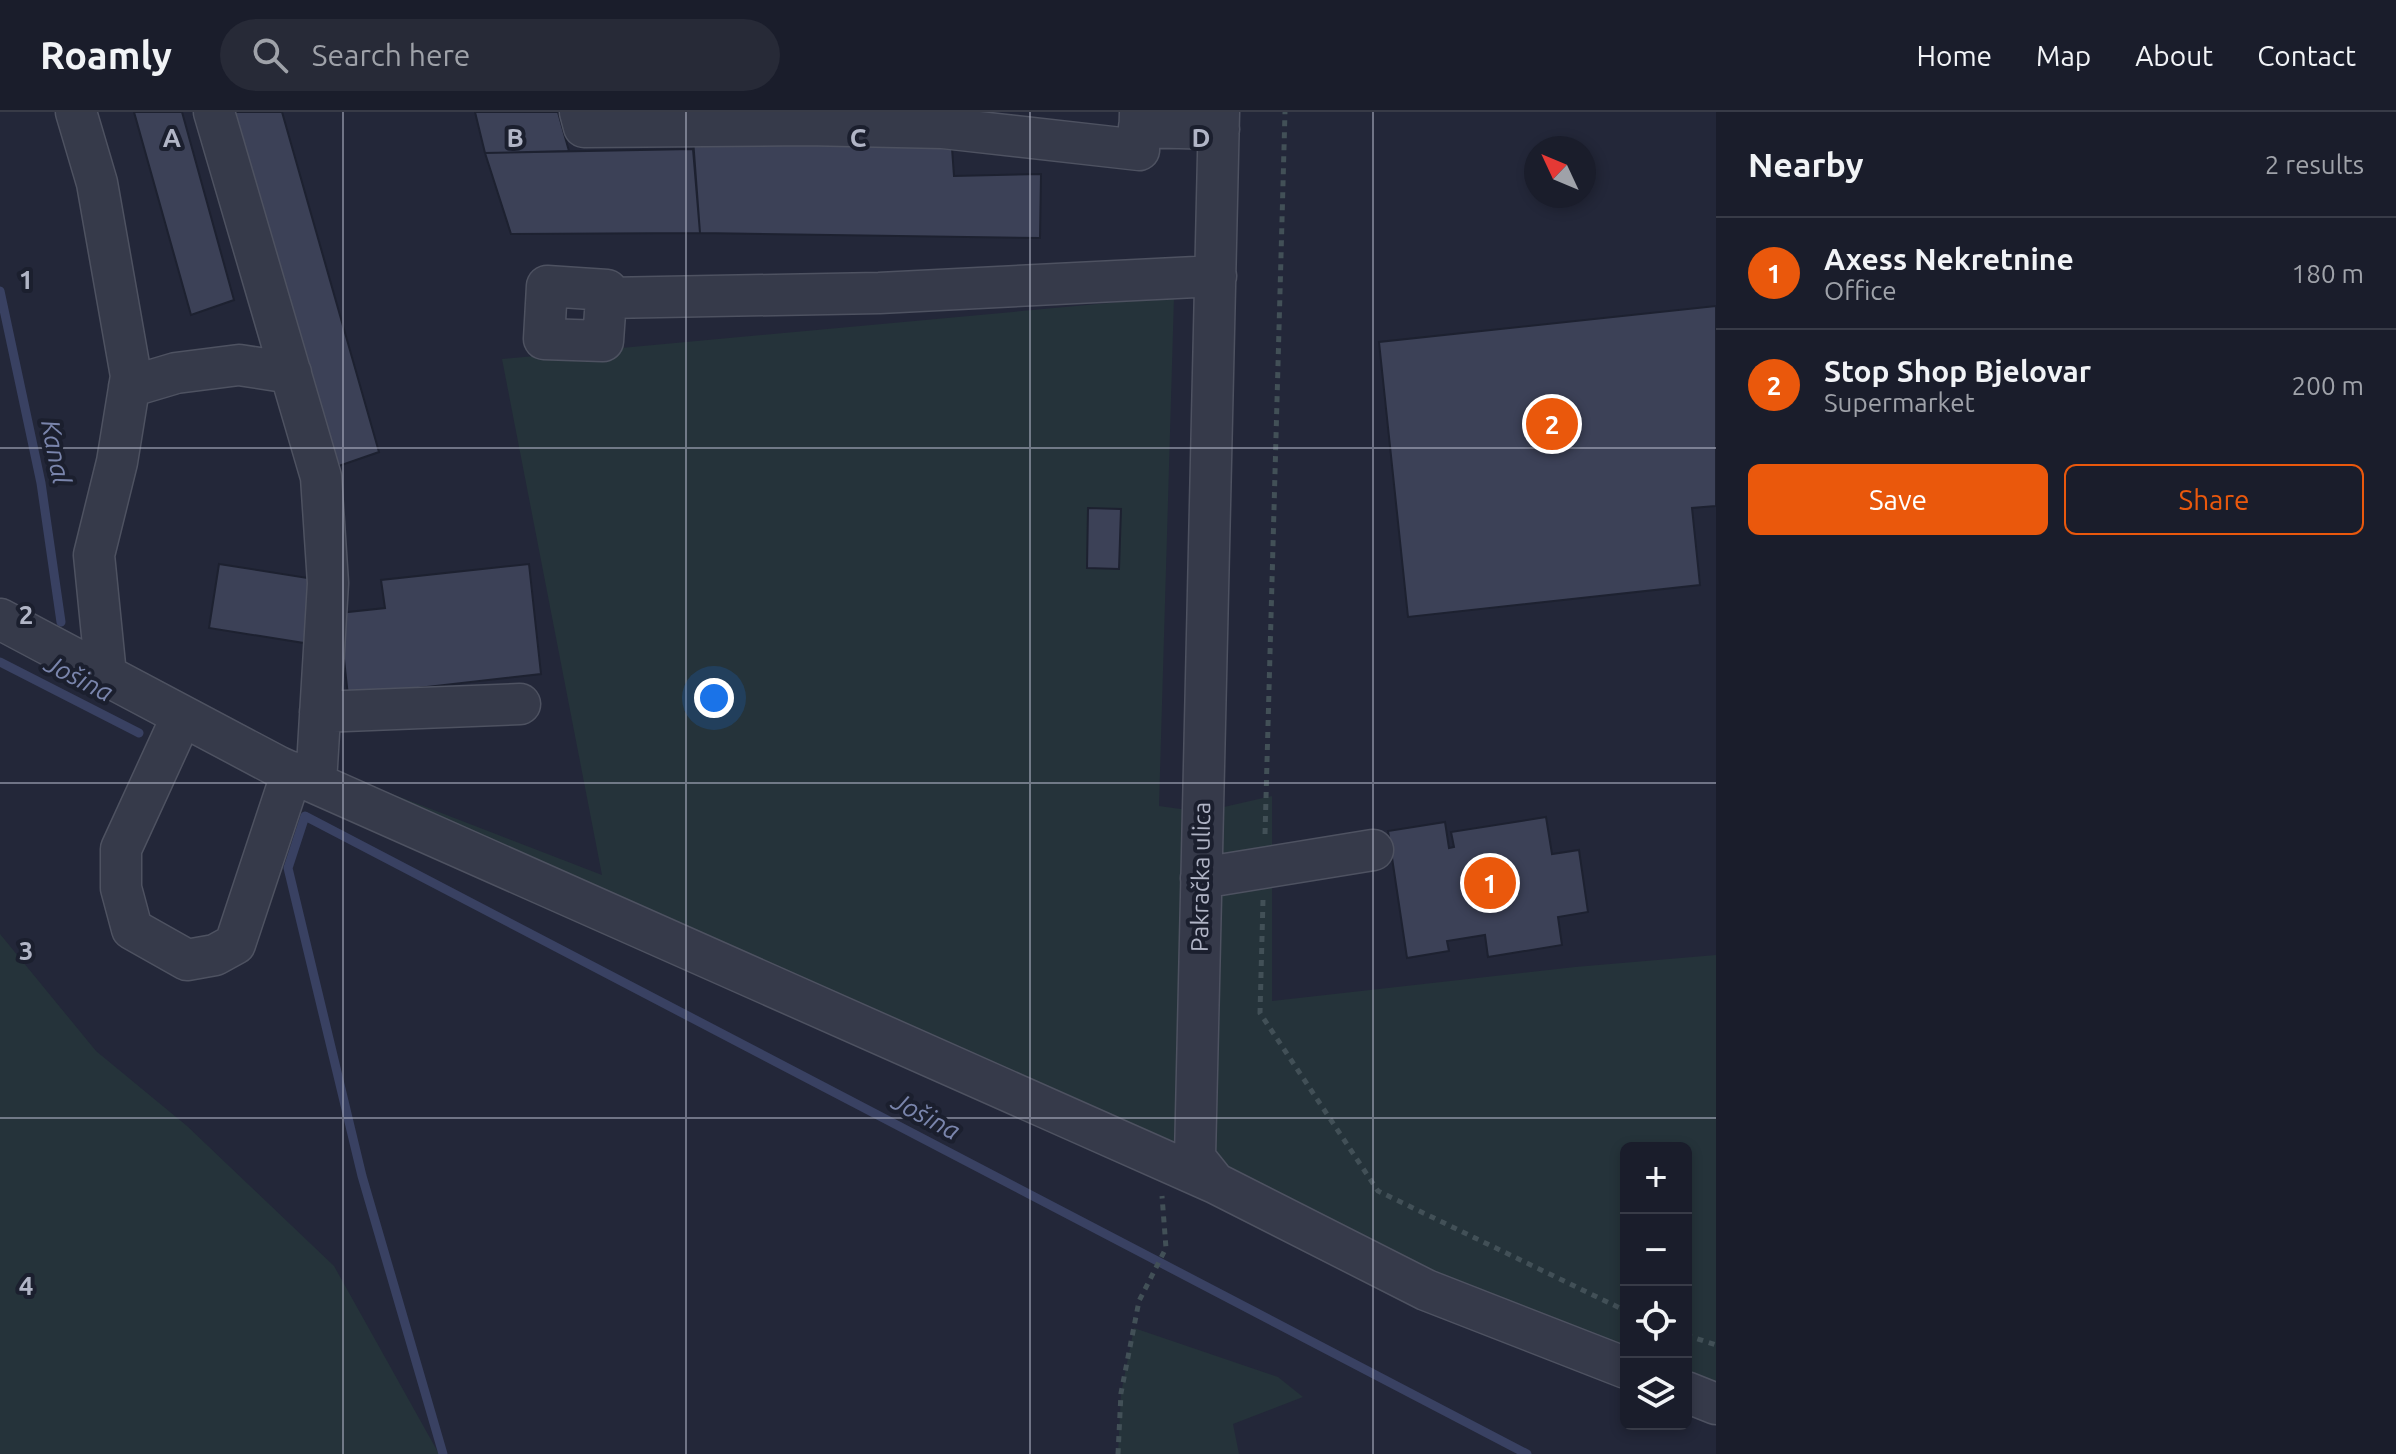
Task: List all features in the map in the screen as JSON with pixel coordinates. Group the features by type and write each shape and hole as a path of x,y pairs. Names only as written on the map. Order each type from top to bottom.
{"street":[{"path":"76,112 97,183 131,376 117,462 94,555 106,675"},
{"path":"182,716 121,849 121,888 132,929 187,960 215,955 235,944 304,778 320,712 328,583 321,477 214,112"},
{"path":"580,112 584,127 806,125 943,128 1139,150 1139,120 1219,120"},
{"name":"Pakračka ulica","path":"1215,1183 1195,1158 1219,120"},
{"path":"606,298 879,293 1216,276"},
{"path":"129,387 176,373 239,365 291,373"},
{"path":"0,619 304,778 1215,1183 1426,1290 1620,1366"},
{"path":"320,712 520,704"},
{"path":"1201,878 1373,850"},
{"path":"1692,1394 1716,1404"}],"path":[{"path":"1264,840 1285,112"},
{"path":"1263,894 1260,1013 1378,1191 1620,1308"},
{"path":"1118,1454 1121,1393 1140,1296 1166,1248 1157,1158"},
{"path":"1692,1337 1716,1345"}],"shaded area":[{"path":"1174,297 1159,806 1202,812 1272,796 1272,1001 1575,967 1716,955 1716,1402 1692,1392 1692,1142 1620,1142 1620,1360 317,765 602,875 502,359"},
{"path":"0,934 96,1051 187,1126 334,1266 439,1454 0,1454"},
{"path":"1134,1328 1278,1377 1303,1397 1233,1424 1239,1454 1118,1454 1121,1393"}],"building":[{"path":"134,112 182,112 234,300 191,315"},
{"path":"235,112 282,112 379,452 333,468"},
{"path":"475,112 558,112 569,151 485,153"},
{"path":"951,134 954,176 1041,174 1040,238 700,233 693,139"},
{"path":"693,149 700,233 511,234 485,153"},
{"path":"1716,306 1716,506 1692,508 1700,585 1408,617 1379,342"},
{"path":"1088,508 1121,509 1119,569 1087,568"},
{"path":"219,564 314,579 304,643 209,628"},
{"path":"529,564 541,674 348,696 339,613 385,608 381,580"},
{"path":"1546,817 1552,854 1579,850 1588,912 1558,917 1562,945 1488,957 1485,935 1447,941 1449,951 1407,958 1388,831 1445,822 1449,848 1454,847 1451,832"}],"waterway":[{"name":"Kanal","path":"0,291 41,483 61,622"},
{"name":"Jošina","path":"0,662 139,733"},
{"name":"Jošina","path":"443,1454 362,1176 288,868 305,816 1527,1454"}],"place":[{"name":"Stop Shop Bjelovar","path":"1552,424"},
{"name":"Axess Nekretnine","path":"1490,883"}]}
